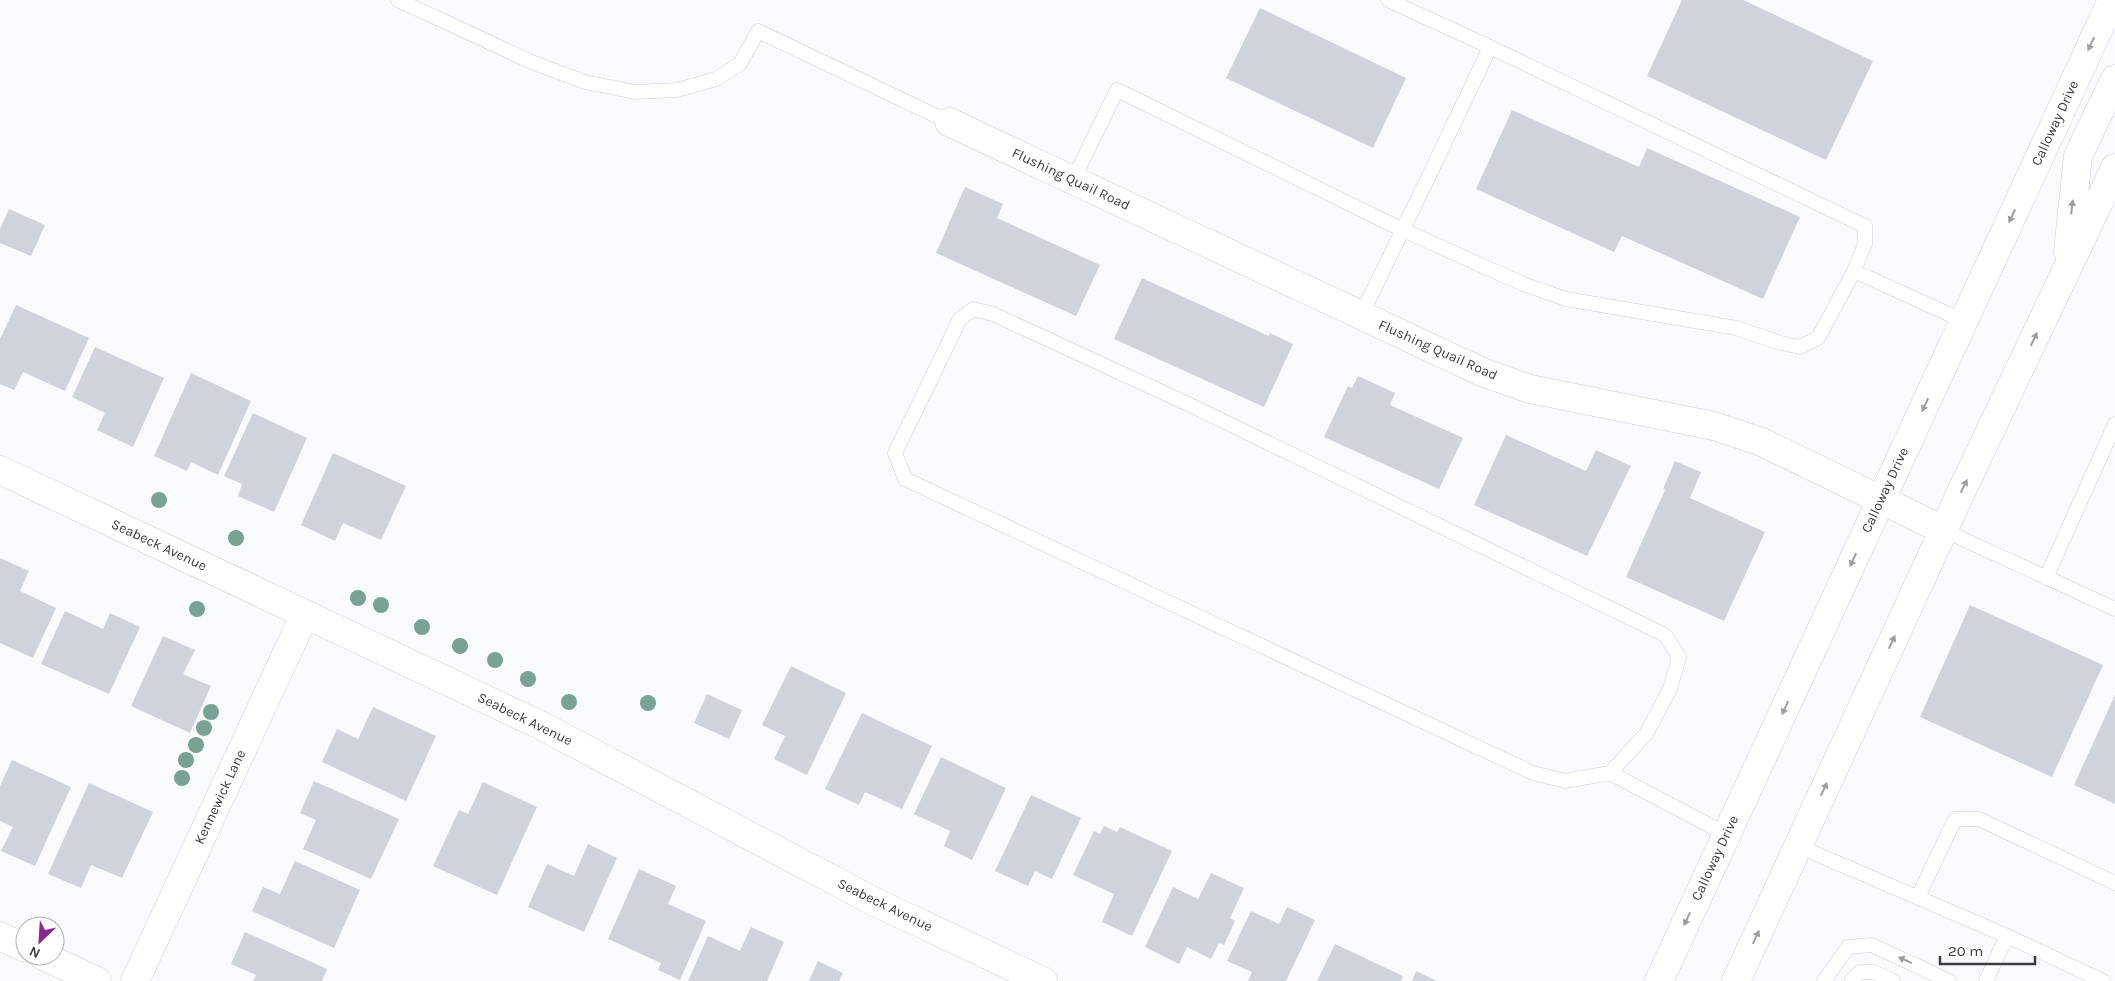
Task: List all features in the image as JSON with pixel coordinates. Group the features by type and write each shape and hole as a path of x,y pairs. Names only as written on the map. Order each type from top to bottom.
{"street":[{"name":"Calloway Drive","path":"1659,981 2112,0"},
{"path":"2065,273 2078,156 2115,79"},
{"name":"Flushing Quail Road","path":"949,122 1482,372 1530,389 1714,426 1762,442 1943,530"},
{"path":"1736,981 1943,530 2115,168"},
{"name":"Seabeck Avenue","path":"0,470 540,726 875,902 1043,981"},
{"name":"Kennewick Lane","path":"135,981 305,614"},
{"path":"0,936 15,943"},
{"path":"65,966 97,981"}],"lane":[{"path":"398,0 534,64 585,82 635,92 678,90 716,79 740,64 758,31 949,122"},
{"path":"1073,180 1118,90 1403,230 1523,284 1566,300 1736,328 1781,343 1800,346 1818,338 1854,271 1865,244 1865,226 1490,48 1414,6 1388,0"},
{"path":"1361,315 1490,48"},
{"path":"1854,271 1964,321"},
{"path":"1610,773 1646,734 1670,689 1679,657 1665,635 1188,404 993,314 973,309 960,319 895,453 905,479 1533,774 1565,782 1610,773 1726,834"},
{"path":"2046,578 2115,424"},
{"path":"1943,530 2115,608"},
{"path":"1918,897 1955,820 1979,819 2115,883"},
{"path":"1798,846 2007,936 2103,981"},
{"path":"1986,981 2007,936"},
{"path":"1824,981 1848,947 1872,945 1949,981"},
{"path":"1851,981 1860,972 1873,972 1893,981"}],"building":[{"path":"1682,0 1743,0 1873,61 1826,160 1647,76"},
{"path":"1260,8 1406,78 1373,148 1226,78"},
{"path":"1512,110 1639,167 1647,148 1800,217 1763,299 1622,236 1614,252 1476,189"},
{"path":"965,187 1003,204 997,218 1100,265 1076,316 936,253"},
{"path":"9,209 45,225 31,256 0,243 0,229"},
{"path":"1142,278 1269,336 1270,333 1293,344 1264,407 1114,339"},
{"path":"16,305 89,338 65,391 23,372 14,390 0,384 0,339"},
{"path":"95,347 164,378 133,447 97,430 105,413 72,397"},
{"path":"191,373 251,401 218,475 191,462 187,471 154,456"},
{"path":"1358,376 1395,393 1390,405 1463,438 1439,489 1324,437 1348,386 1352,388"},
{"path":"253,413 307,438 274,512 238,496 242,484 224,476"},
{"path":"1506,435 1586,471 1596,450 1631,466 1587,556 1474,505"},
{"path":"333,453 406,486 381,540 343,523 335,541 301,525"},
{"path":"1675,461 1701,472 1690,498 1765,532 1724,621 1626,577 1665,490 1663,489"},
{"path":"0,558 29,571 20,591 56,608 33,658 0,643"},
{"path":"1970,605 2103,665 2052,777 1920,717"},
{"path":"65,611 103,629 110,613 140,627 109,694 41,664"},
{"path":"163,636 195,650 183,674 211,686 190,733 131,706"},
{"path":"791,666 846,693 807,775 774,759 785,736 762,725"},
{"path":"707,694 742,710 729,739 694,723"},
{"path":"2115,695 2115,804 2074,785"},
{"path":"373,707 436,736 406,801 322,762 337,729 358,739"},
{"path":"862,713 932,746 902,809 865,792 859,805 825,789"},
{"path":"941,757 1006,788 972,860 944,846 950,831 914,814"},
{"path":"12,760 71,787 35,866 1,851 13,827 0,821 0,786"},
{"path":"314,781 399,819 371,879 303,849 316,820 300,813"},
{"path":"483,782 537,807 497,895 433,866 459,810 468,814"},
{"path":"89,783 153,812 122,878 91,865 81,888 48,874"},
{"path":"1031,795 1081,818 1052,879 1035,871 1028,886 995,871"},
{"path":"1104,826 1117,832 1120,827 1172,851 1132,936 1102,922 1114,894 1073,875 1094,831 1100,834"},
{"path":"588,844 617,858 584,932 528,907 547,864 574,876"},
{"path":"295,861 360,890 334,948 252,911 263,887 280,894"},
{"path":"639,869 676,886 668,904 706,921 680,980 658,970 661,963 608,939"},
{"path":"1211,873 1244,888 1230,918 1235,921 1224,945 1219,943 1211,959 1187,947 1179,964 1145,947 1173,887 1198,899"},
{"path":"1287,907 1315,920 1286,981 1248,981 1252,972 1227,961 1251,911 1279,924"},
{"path":"751,927 784,942 767,981 688,981 708,936 740,951"},
{"path":"245,932 327,969 322,981 253,981 256,975 231,964"},
{"path":"1335,944 1403,976 1401,981 1317,981"},
{"path":"818,961 843,973 839,981 809,981"},
{"path":"1416,971 1437,981 1412,981"}]}
